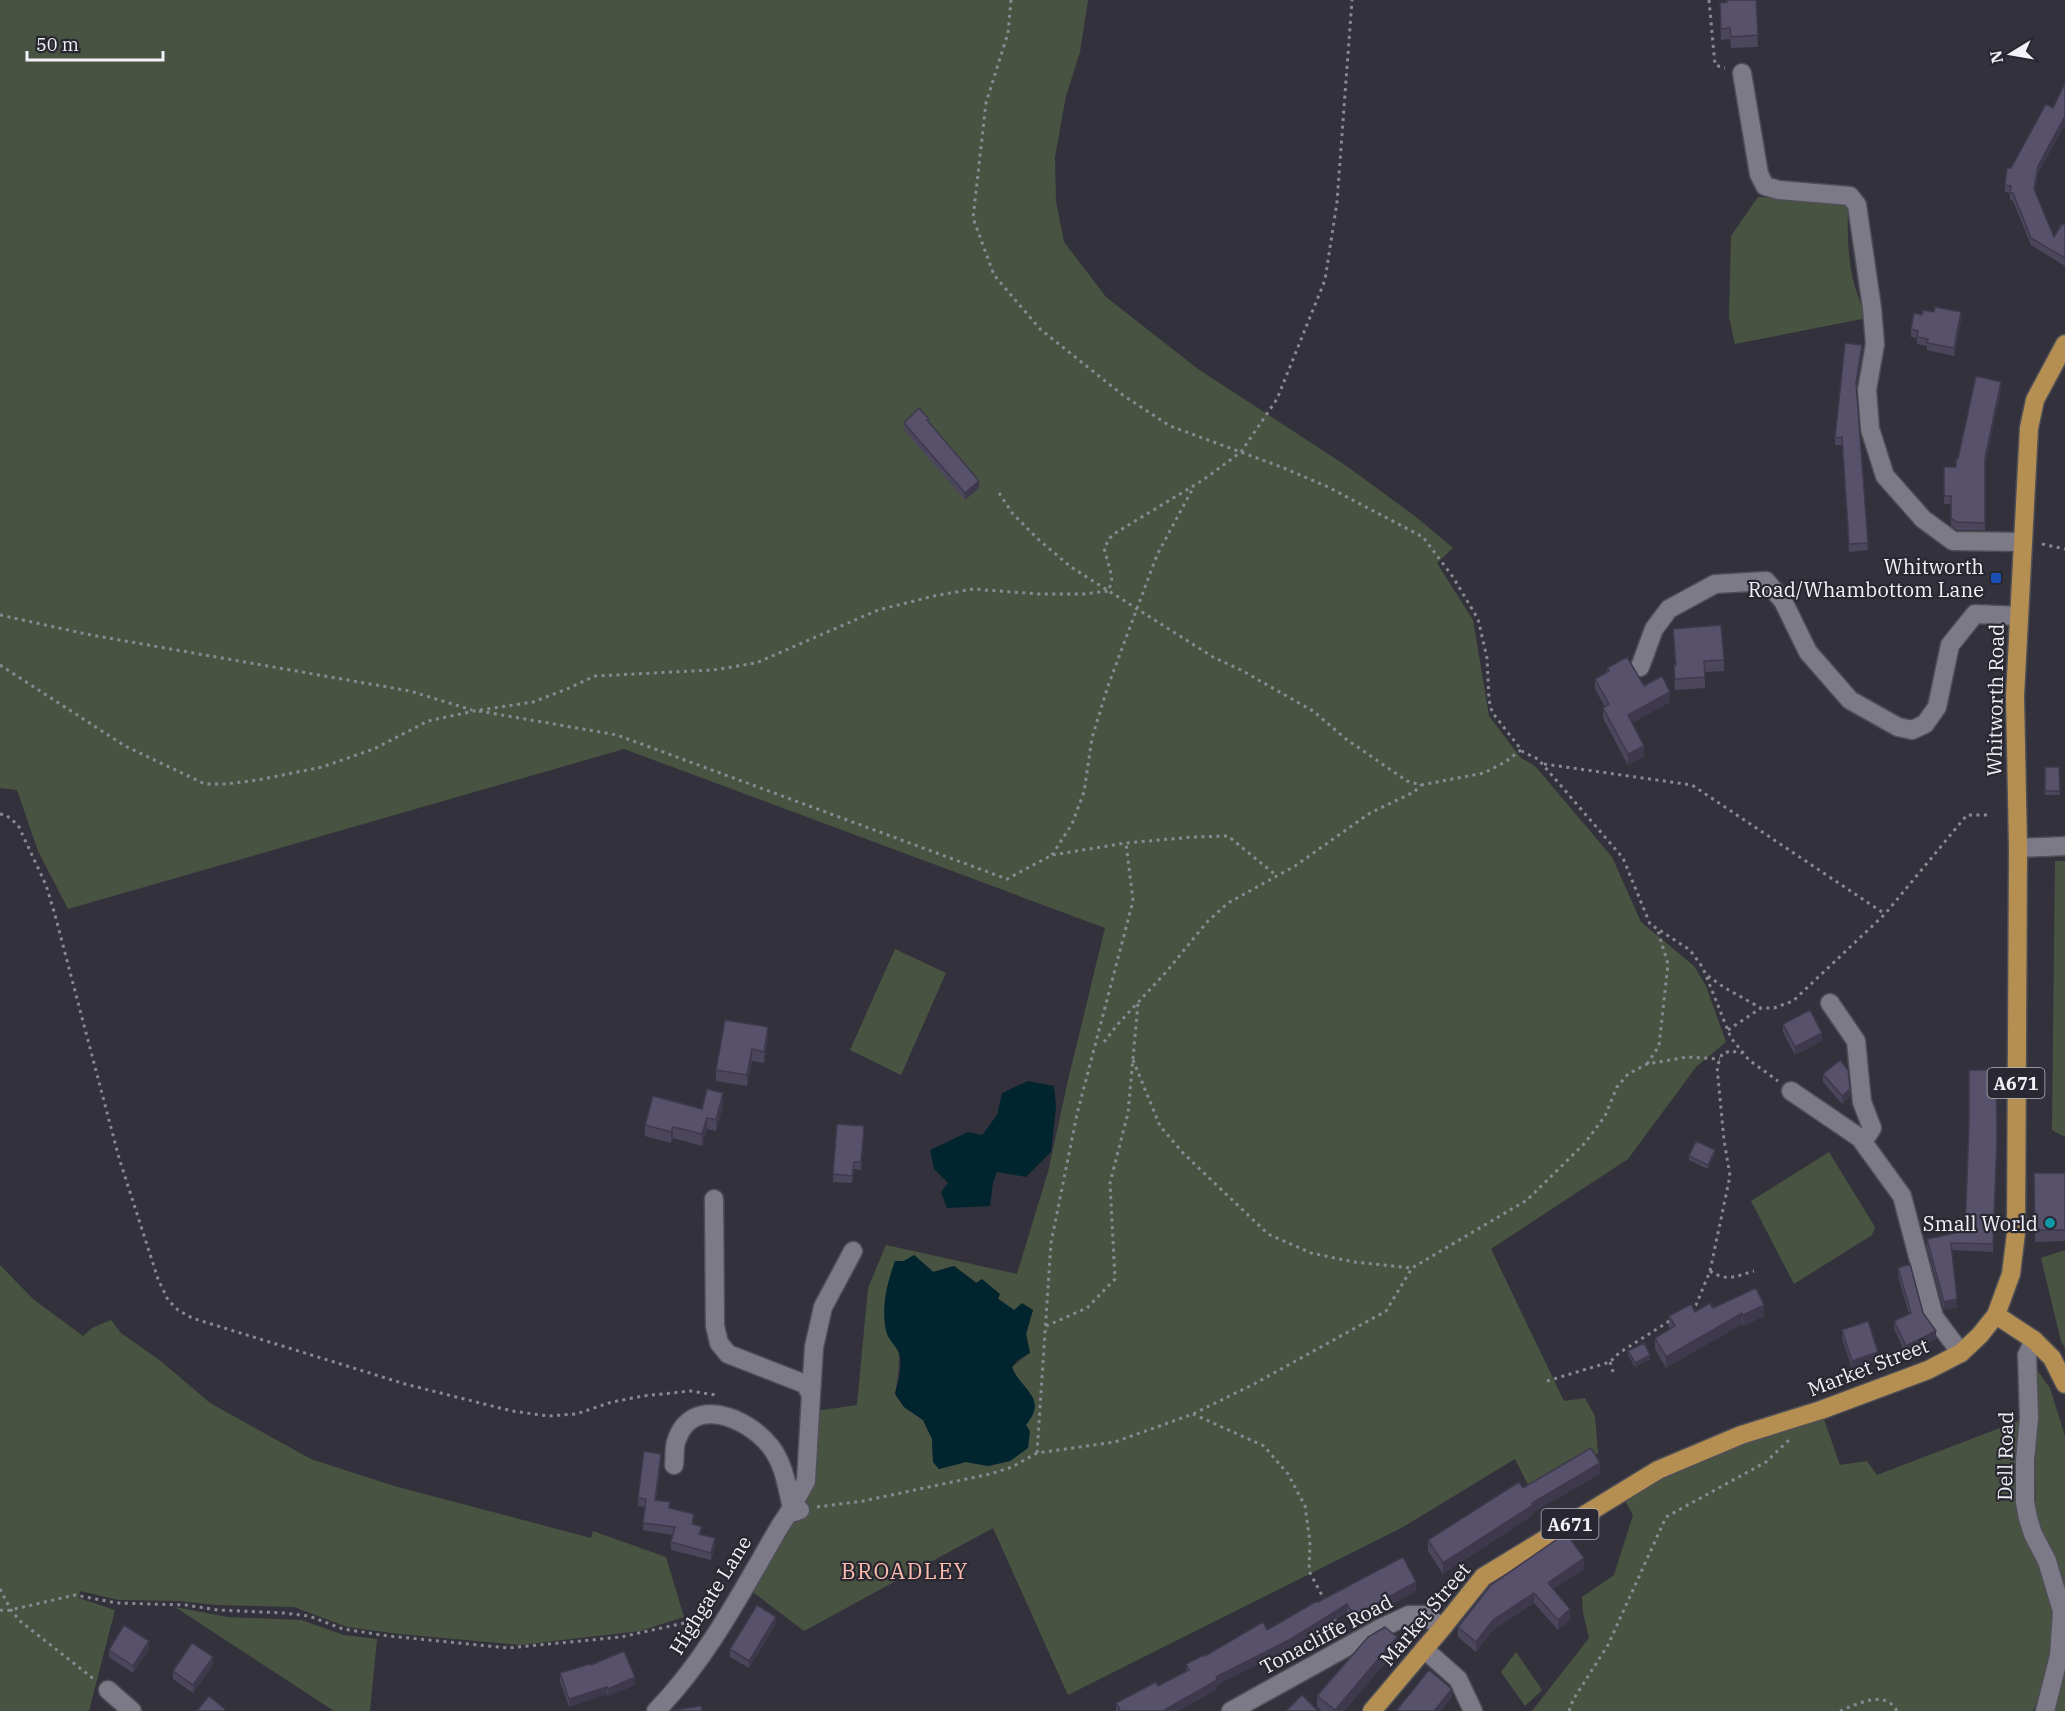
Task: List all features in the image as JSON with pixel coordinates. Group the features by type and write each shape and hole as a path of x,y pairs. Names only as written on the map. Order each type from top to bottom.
{"main road":[{"name":"Whitworth Road","path":"2018,848 2015,696 2019,616 2030,542 2029,428 2035,400 2065,345"},
{"name":"Market Street","path":"1372,1711 1483,1577 1658,1470 1740,1435 1821,1410 1928,1370 1961,1353 1996,1315 2011,1274 2016,1233 2018,848"},
{"path":"1996,1315 2034,1340 2052,1358 2065,1384"}],"street":[{"path":"1742,73 1759,174 1765,186 1779,190 1850,196 1857,205 1875,344 1867,390 1869,420 1885,476 1923,519 1953,541 2030,542"},
{"path":"1640,667 1654,629 1669,609 1715,584 1766,581 1783,601 1808,652 1850,700 1898,727 1912,730 1925,724 1937,707 1950,645 1975,614 2019,616"},
{"path":"2018,848 2065,846"},
{"path":"1830,1003 1856,1041 1862,1102 1872,1128 1863,1143"},
{"path":"1791,1091 1860,1138 1902,1196 1934,1317 1961,1353"},
{"path":"714,1199 715,1326 719,1343 728,1354 804,1384 810,1395"},
{"name":"Highgate Lane","path":"656,1711 676,1691 795,1510 806,1481 814,1347 823,1307 853,1251"},
{"name":"Dell Road","path":"2034,1340 2027,1355 2029,1418 2025,1460 2025,1502 2033,1534 2047,1561 2062,1611 2059,1656 2045,1711"},
{"path":"674,1465 676,1441 686,1425 698,1416 719,1413 742,1422 759,1433 771,1447 784,1475 795,1510"},
{"name":"Tonacliffe Road","path":"1230,1711 1409,1615 1423,1615 1443,1627"},
{"path":"1424,1649 1458,1679 1473,1711"},
{"path":"108,1690 132,1711"}],"path":[{"path":"1011,0 1008,33 986,103 973,218 994,275 1040,329 1124,396 1170,426 1328,487 1423,537 1453,577 1478,619 1487,658 1489,700 1492,712 1521,750 1543,764 1623,858 1650,924 1690,951 1707,975 1731,1038 1749,1060 1791,1091"},
{"path":"1109,591 1112,577 1104,548 1112,535 1193,486 1241,452 1276,399 1325,280 1337,202 1352,0"},
{"path":"1709,0 1715,65 1742,73"},
{"path":"1052,855 1072,824 1084,792 1092,738 1108,686 1157,555 1193,486"},
{"path":"999,493 1013,514 1071,567 1213,657 1275,688 1313,711 1346,739 1407,781 1421,785 1484,773 1521,750"},
{"path":"2030,542 2065,549"},
{"path":"0,665 125,746 205,784 226,784 258,780 322,766 374,749 428,721 532,702 595,676 713,670 756,663 878,610 973,589 1038,594 1083,594 1109,591"},
{"path":"0,615 91,634 410,692 474,711 617,735 1007,879 1052,855 1126,843 1228,836 1277,876"},
{"path":"1543,764 1692,785 1885,914"},
{"path":"1104,1042 1207,922 1228,903 1295,866 1371,813 1414,792 1421,785"},
{"path":"0,814 6,815 18,825 46,885 56,915 119,1158 158,1279 168,1300 178,1310 192,1318 405,1384 512,1411 548,1416 576,1414 612,1402 643,1396 690,1391 722,1396"},
{"path":"1707,975 1761,1008 1774,1008 1793,1001 1885,914 1967,815 1989,814"},
{"path":"1038,1453 1051,1243 1077,1114 1133,901 1126,843"},
{"path":"1647,1064 1659,1046 1668,964 1658,931"},
{"path":"1046,1326 1087,1308 1115,1279 1110,1183 1128,1113 1138,1002"},
{"path":"1728,1030 1761,1008"},
{"path":"1686,1311 1696,1305 1710,1271 1730,1176 1717,1067 1722,1054 1730,1051 1743,1053"},
{"path":"795,1510 863,1502 990,1474 1012,1467 1038,1453 1115,1442 1194,1414 1254,1384 1386,1311 1412,1268 1527,1200 1586,1143 1605,1116 1617,1088 1628,1074 1647,1064 1687,1057 1720,1059"},
{"path":"1133,1060 1160,1126 1183,1153 1268,1234 1311,1253 1354,1262 1412,1268"},
{"path":"1710,1271 1719,1277 1736,1277 1754,1271"},
{"path":"1547,1381 1561,1379 1610,1362 1619,1353 1677,1317"},
{"path":"1610,1362 1614,1376"},
{"path":"1194,1414 1264,1446 1288,1474 1305,1506 1310,1542 1309,1571 1329,1608"},
{"path":"1569,1711 1573,1700 1608,1645 1666,1517 1766,1462 1797,1432"},
{"path":"0,1589 11,1610 20,1621 108,1690"},
{"path":"0,1610 11,1610 75,1595 117,1603 186,1605 218,1610 309,1616 343,1629 388,1636 508,1648 621,1637 684,1623 719,1611 730,1611"},
{"path":"1334,1617 1348,1646"},
{"path":"1840,1711 1873,1699 1883,1700 1893,1705 1897,1711"}],"green space":[{"path":"0,0 1088,0 1080,52 1066,96 1055,157 1056,202 1064,242 1106,297 1198,369 1348,467 1416,517 1453,548 1437,563 1473,620 1489,716 1521,758 1535,766 1612,857 1641,922 1694,966 1706,986 1726,1042 1696,1067 1628,1159 1491,1249 1564,1401 1585,1398 1595,1416 1598,1453 1532,1493 1515,1459 1403,1527 1068,1695 993,1528 804,1631 749,1589 809,1498 816,1411 857,1405 868,1288 886,1245 1017,1274 1048,1172 1105,928 624,749 68,909 38,851 17,790 0,788","holes":["914,1255 934,1272 954,1266 1014,1310 1033,1309 1026,1334 1030,1352 1012,1367 1016,1378 1025,1386 1027,1448 1010,1461 988,1466 966,1462 939,1469 933,1462 932,1439 923,1420 904,1407 895,1394 899,1361 895,1261 904,1261"]},
{"path":"1758,197 1840,200 1848,205 1852,276 1867,318 1735,344 1729,317 1731,236"},
{"path":"2055,861 2065,861 2065,1137 2052,1130"},
{"path":"895,949 946,973 901,1075 850,1050"},
{"path":"1829,1152 1875,1227 1872,1235 1794,1284 1751,1201"},
{"path":"2065,1250 2065,1348 2061,1341 2041,1258"},
{"path":"0,1265 33,1299 83,1336 92,1328 111,1320 121,1333 162,1362 210,1403 311,1459 394,1486 591,1538 593,1531 666,1557 684,1617 640,1631 520,1645 347,1627 294,1607 119,1600 80,1591 79,1598 115,1610 89,1711 0,1711"},
{"path":"2034,1366 2050,1388 2065,1436 2065,1599 2059,1569 2045,1540 2036,1513"},
{"path":"1822,1414 1840,1465 1867,1461 1877,1475 2021,1420 2019,1464 2051,1584 2053,1607 2049,1675 2033,1711 1532,1711 1589,1638 1582,1597 1614,1575 1633,1515 1622,1495 1659,1474"},
{"path":"175,1607 227,1617 301,1620 344,1635 377,1639 370,1711 334,1711"},
{"path":"1516,1652 1542,1690 1525,1706 1501,1672"},
{"path":"2065,1655 2065,1711 2050,1711"}],"water":[{"path":"1028,1081 1054,1086 1056,1107 1051,1152 1026,1177 997,1172 990,1206 947,1208 941,1192 948,1183 934,1169 930,1150 968,1132 982,1135 997,1115 1002,1093"},
{"path":"914,1255 933,1272 954,1266 976,1283 982,1279 1000,1294 998,1299 1014,1310 1022,1303 1033,1310 1026,1334 1030,1353 1018,1360 1012,1367 1031,1394 1035,1408 1026,1425 1030,1431 1028,1448 1010,1461 988,1466 966,1462 939,1469 933,1462 932,1439 923,1420 904,1407 895,1394 900,1373 900,1356 886,1331 884,1313 886,1295 895,1261 904,1261"}],"building":[{"path":"1727,0 1756,0 1758,35 1731,37 1730,28 1721,29 1720,3 1727,2"},
{"path":"2065,83 2065,116 2038,166 2034,189 2054,237 2062,224 2065,225 2065,258 2031,238 2013,193 2010,193 2011,186 2005,185 2007,168 2011,168 2046,104 2053,108"},
{"path":"1935,307 1961,312 1954,348 1927,343 1928,339 1917,337 1918,331 1911,329 1914,313 1922,315 1923,310 1934,312"},
{"path":"1845,343 1862,345 1856,383 1868,543 1849,544 1842,437 1835,438"},
{"path":"1976,376 2001,382 1985,458 1985,523 1957,522 1951,518 1951,496 1944,496 1944,467 1956,467"},
{"path":"919,408 979,481 965,493 904,423"},
{"path":"1721,625 1724,660 1704,661 1705,677 1675,679 1673,629"},
{"path":"1627,657 1644,686 1662,676 1670,692 1628,715 1644,746 1628,754 1603,708 1609,704 1595,679 1609,671 1607,668"},
{"path":"2045,767 2059,767 2060,791 2045,791"},
{"path":"1810,1010 1822,1033 1795,1047 1783,1024"},
{"path":"725,1020 768,1027 764,1052 752,1049 747,1075 716,1070"},
{"path":"1840,1060 1848,1070 1850,1089 1842,1096 1823,1074"},
{"path":"1969,1070 1996,1070 1997,1137 1993,1244 1951,1243 1957,1299 1944,1302 1927,1239 1965,1231"},
{"path":"707,1089 723,1093 716,1120 707,1118 702,1134 673,1127 671,1132 645,1125 653,1096 702,1109"},
{"path":"837,1124 864,1126 861,1162 854,1162 852,1176 833,1174"},
{"path":"1696,1141 1715,1150 1708,1165 1689,1156"},
{"name":"Small World","path":"2034,1173 2065,1173 2065,1230 2035,1230"},
{"path":"1910,1264 1923,1313 1936,1331 1906,1346 1894,1321 1911,1313 1898,1268"},
{"path":"1756,1288 1764,1305 1743,1315 1742,1313 1666,1357 1655,1338 1675,1326 1669,1316 1691,1304 1695,1312 1710,1303 1713,1308"},
{"path":"1868,1321 1878,1352 1852,1361 1842,1330"},
{"path":"1644,1343 1650,1355 1635,1363 1628,1351"},
{"path":"1591,1448 1600,1463 1532,1503 1533,1505 1443,1563 1428,1540 1519,1482 1523,1488"},
{"path":"644,1451 661,1454 655,1500 670,1502 669,1508 694,1514 692,1524 702,1527 699,1534 715,1538 711,1553 671,1542 675,1527 643,1523 646,1499 638,1498"},
{"path":"1566,1533 1584,1558 1548,1583 1570,1609 1558,1620 1534,1593 1493,1620 1476,1642 1458,1627 1491,1585"},
{"path":"1403,1557 1416,1582 1354,1616 1347,1604 1291,1639 1216,1677 1217,1680 1163,1711 1118,1711 1120,1710 1116,1703 1156,1682 1158,1686 1189,1670 1186,1664 1205,1656 1263,1622 1267,1630 1317,1601"},
{"path":"757,1605 776,1617 749,1661 730,1649"},
{"path":"124,1625 149,1641 133,1666 109,1650"},
{"path":"1385,1627 1397,1637 1335,1710 1317,1696 1368,1637"},
{"path":"192,1643 213,1657 193,1685 173,1671"},
{"path":"624,1651 635,1677 608,1689 607,1687 569,1699 560,1673 591,1665"},
{"path":"1429,1670 1452,1689 1434,1711 1396,1711"},
{"path":"1302,1695 1316,1711 1286,1711"},
{"path":"209,1696 225,1709 224,1711 197,1711"},
{"path":"701,1706 702,1711 674,1711 674,1710"}],"place":[{"name":"Whitworth Road/Whambottom Lane","path":"1996,578"},
{"name":"Small World","path":"2050,1223"}],"district":[{"name":"BROADLEY","path":"905,1570"}]}
